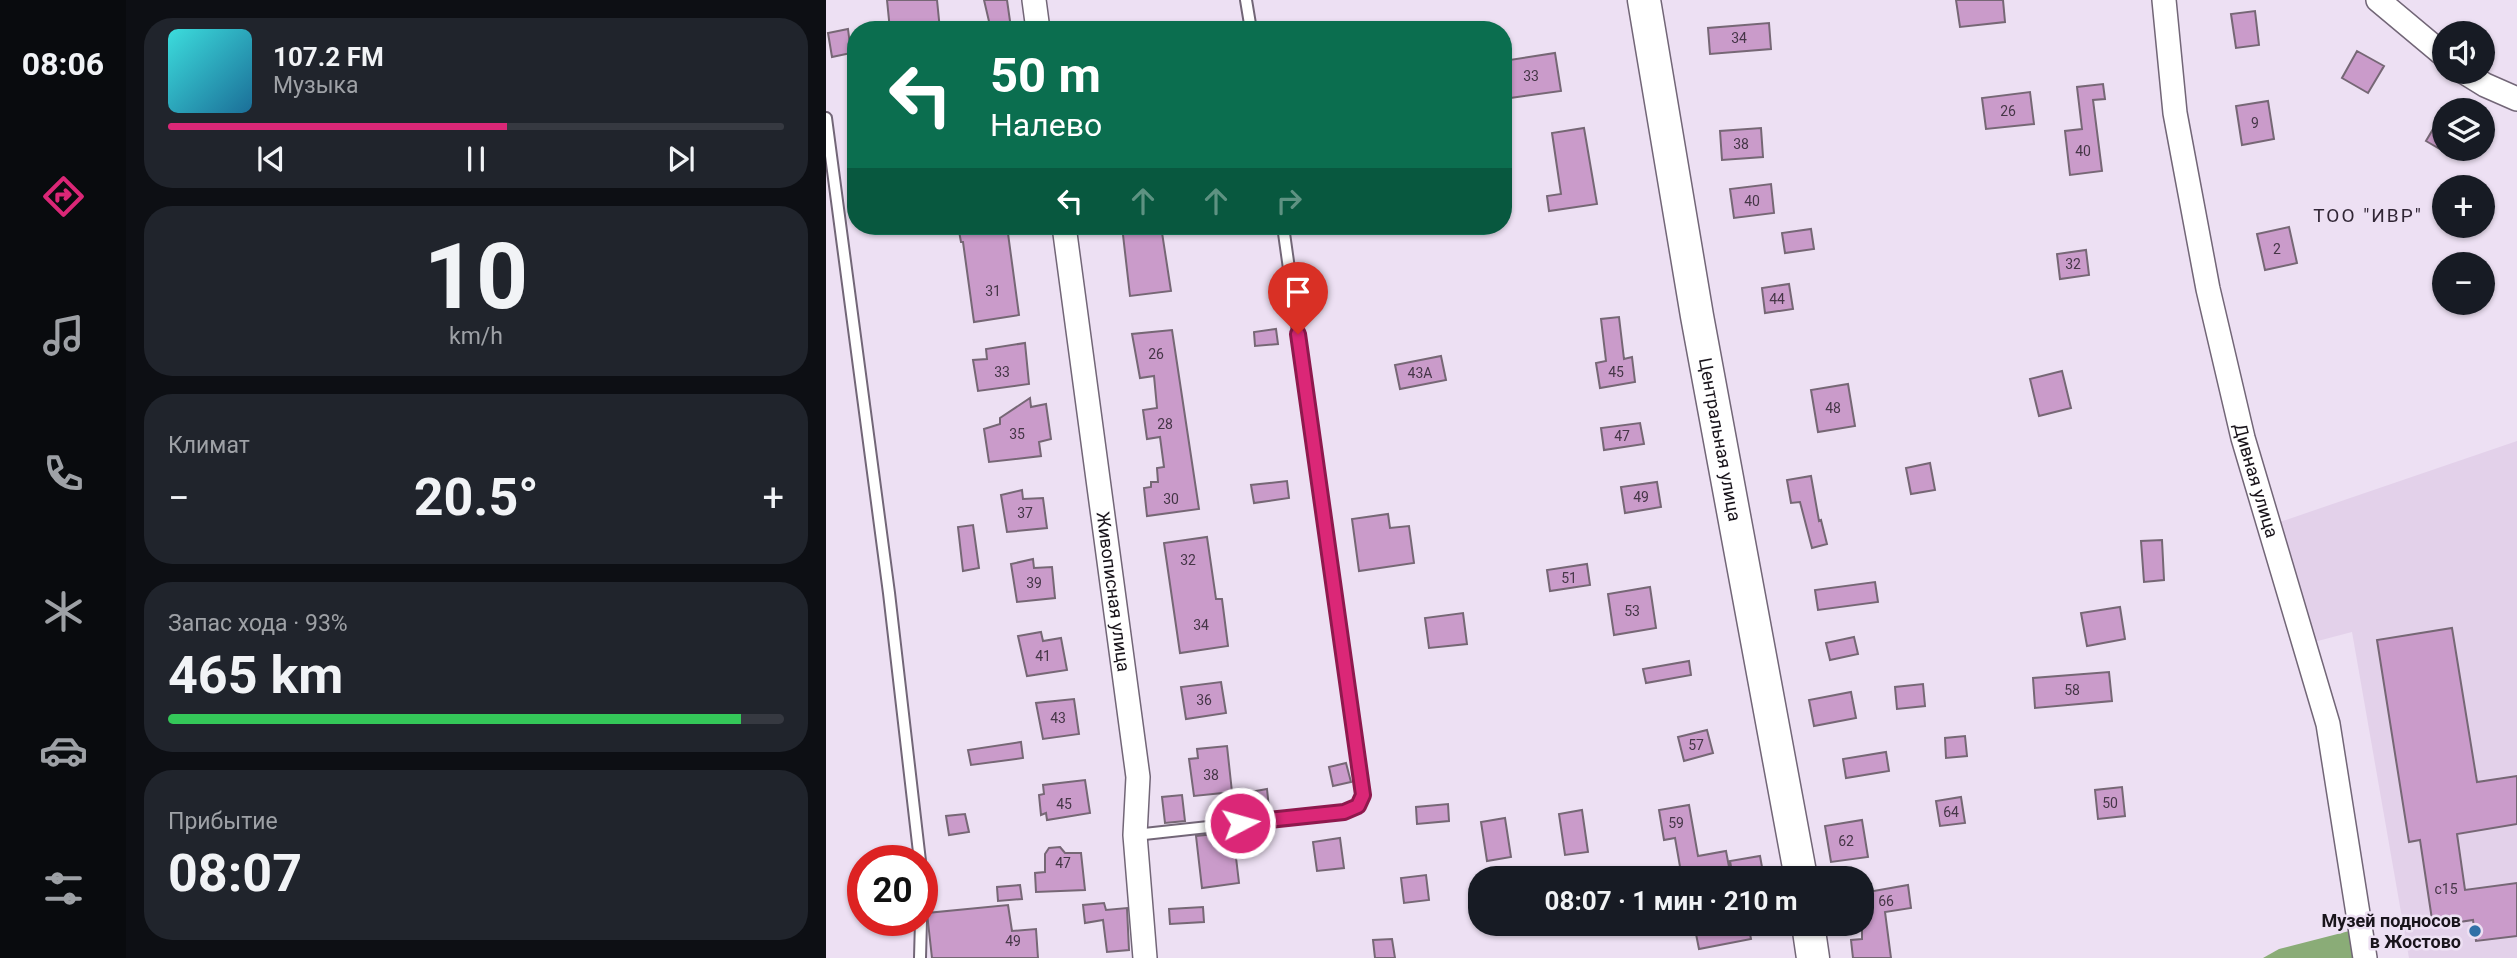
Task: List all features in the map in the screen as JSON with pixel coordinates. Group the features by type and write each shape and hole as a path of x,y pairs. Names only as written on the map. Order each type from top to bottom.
{"street":[{"path":"1034,0 1037,21"},
{"name":"Центральная улица","path":"1644,0 1697,316 1799,866"},
{"name":"Дивная улица","path":"2164,0 2175,113 2208,289 2243,438 2328,724 2365,958"},
{"path":"2378,0 2432,45"},
{"path":"2483,84 2517,99"},
{"name":"Живописная улица","path":"1065,235 1138,777 1135,835 1145,958"},
{"path":"1810,936 1813,958"}],"lane":[{"path":"1246,0 1250,21"},
{"path":"826,118 889,593 918,845"},
{"path":"1135,835 1344,812 1358,806 1363,795 1284,235"},
{"path":"920,958 921,936"}],"shaded area":[{"path":"2517,441 2517,958 2409,958 2352,632 2310,643 2277,523"}],"green space":[{"path":"2357,929 2360,958 2263,958 2279,949"}],"building":[{"path":"887,0 937,0 939,21 889,21"},
{"path":"984,0 1007,0 1010,21 989,21"},
{"path":"1956,0 2003,0 2005,22 1960,27"},
{"path":"2255,11 2259,45 2236,48 2231,14"},
{"path":"1769,23 1771,49 1710,54 1708,28"},
{"path":"847,29 847,54 832,57 828,33"},
{"path":"2357,51 2384,66 2368,93 2342,78"},
{"path":"1555,53 1561,91 1512,98 1512,60"},
{"path":"2103,84 2105,99 2093,100 2102,171 2070,175 2065,131 2082,129 2077,87"},
{"path":"2030,92 2034,124 1986,129 1982,98"},
{"path":"2268,101 2274,139 2242,145 2236,106"},
{"path":"1584,128 1597,204 1549,211 1547,196 1561,194 1552,133"},
{"path":"1761,128 1763,157 1722,160 1720,131"},
{"path":"2432,131 2432,144 2426,141"},
{"path":"1771,184 1774,213 1734,218 1730,189"},
{"path":"2289,227 2297,263 2265,270 2257,234"},
{"path":"1811,229 1814,249 1785,253 1782,233"},
{"path":"960,235 1008,235 1019,315 974,322"},
{"path":"1123,235 1162,235 1171,291 1130,296"},
{"path":"2086,250 2089,275 2060,279 2057,254"},
{"path":"1789,284 1793,309 1765,313 1762,288"},
{"path":"1619,317 1624,359 1632,357 1635,382 1600,388 1596,363 1606,361 1601,319"},
{"path":"1276,329 1278,344 1255,346 1254,332"},
{"path":"1172,330 1199,509 1147,516 1144,488 1151,487 1151,482 1158,482 1157,468 1164,467 1160,437 1147,439 1143,410 1157,408 1154,376 1140,378 1132,334"},
{"path":"1025,343 1029,384 978,391 973,360 987,359 986,349"},
{"path":"1441,356 1446,380 1400,389 1395,365"},
{"path":"2062,371 2071,408 2039,416 2030,379"},
{"path":"1848,384 1855,426 1818,432 1811,390"},
{"path":"1030,398 1031,407 1046,404 1051,439 1039,442 1041,456 989,462 984,429 1000,424 1000,418"},
{"path":"1640,423 1644,444 1604,450 1601,428"},
{"path":"1930,463 1935,490 1911,494 1906,468"},
{"path":"1811,476 1819,521 1821,520 1827,544 1812,548 1800,502 1791,503 1787,480"},
{"path":"1287,481 1289,498 1254,503 1251,485"},
{"path":"1657,482 1661,507 1625,513 1621,487"},
{"path":"1022,490 1023,499 1043,498 1047,528 1007,532 1001,495"},
{"path":"1388,514 1390,528 1409,526 1414,563 1359,571 1352,519"},
{"path":"973,525 979,568 963,571 958,527"},
{"path":"1207,537 1216,599 1222,599 1228,646 1180,653 1164,543"},
{"path":"2162,540 2164,580 2144,582 2141,541"},
{"path":"1033,559 1034,568 1052,567 1055,598 1017,602 1011,564"},
{"path":"1587,564 1590,585 1550,591 1547,570"},
{"path":"1875,582 1878,602 1818,610 1815,590"},
{"path":"1650,587 1656,628 1614,635 1608,594"},
{"path":"2120,607 2125,639 2087,646 2081,613"},
{"path":"1463,613 1467,644 1429,648 1425,618"},
{"path":"2452,628 2477,782 2517,776 2517,824 2457,834 2465,890 2517,883 2517,936 2476,941 2473,920 2433,926 2420,840 2409,842 2377,640"},
{"path":"1041,632 1043,641 1061,638 1067,670 1027,676 1018,636"},
{"path":"1854,637 1858,654 1830,660 1826,643"},
{"path":"1689,661 1691,675 1646,683 1643,669"},
{"path":"2109,672 2112,701 2035,708 2033,678"},
{"path":"1221,682 1226,713 1186,719 1181,687"},
{"path":"1923,684 1925,706 1897,709 1895,687"},
{"path":"1851,692 1856,718 1814,726 1809,700"},
{"path":"1074,699 1079,734 1043,739 1036,703"},
{"path":"1707,730 1713,753 1684,761 1678,737"},
{"path":"1965,736 1967,756 1946,758 1945,738"},
{"path":"1021,742 1023,758 971,765 968,750"},
{"path":"1227,746 1232,792 1194,796 1189,759 1198,758 1197,749"},
{"path":"1886,752 1889,771 1846,778 1843,759"},
{"path":"1346,763 1351,782 1333,786 1329,767"},
{"path":"1085,780 1090,813 1047,820 1046,813 1041,815 1039,795 1044,794 1043,785"},
{"path":"2122,787 2125,816 2098,819 2095,790"},
{"path":"1267,789 1269,808 1251,810 1250,792"},
{"path":"1182,795 1185,821 1165,823 1162,797"},
{"path":"1961,797 1965,823 1940,826 1936,801"},
{"path":"1448,804 1449,821 1417,824 1416,807"},
{"path":"1689,805 1698,856 1726,851 1729,866 1680,866 1675,838 1664,840 1659,810"},
{"path":"1582,810 1588,852 1565,855 1559,814"},
{"path":"965,814 969,832 949,835 946,816"},
{"path":"1505,818 1511,857 1487,861 1481,822"},
{"path":"1862,820 1868,857 1831,862 1825,826"},
{"path":"1233,832 1239,883 1202,888 1196,836"},
{"path":"1340,838 1344,868 1317,871 1313,842"},
{"path":"1060,847 1065,853 1081,853 1085,890 1036,892 1035,873 1045,872 1045,854 1049,848"},
{"path":"1760,856 1762,866 1731,866 1730,861"},
{"path":"1426,875 1429,900 1404,903 1401,878"},
{"path":"1020,885 1022,899 998,901 997,887"},
{"path":"1908,885 1911,908 1885,912 1891,958 1853,958 1851,940 1874,936 1874,891"},
{"path":"1104,903 1106,910 1127,908 1129,950 1107,952 1103,920 1085,923 1083,905"},
{"path":"1008,905 1012,931 1036,929 1038,958 932,958 930,936 938,936 938,912"},
{"path":"1203,907 1204,922 1170,924 1169,909"},
{"path":"1696,936 1750,936 1751,939 1699,949"},
{"path":"1392,939 1395,958 1375,958 1373,940"}],"place":[{"name":"Музей подносов в Жостово","path":"2475,931"}],"district":[{"name":"ТОО \"ИВР\"","path":"2368,215"}],"route":[{"path":"1240,823 1344,812 1358,806 1363,795 1298,334"}]}
